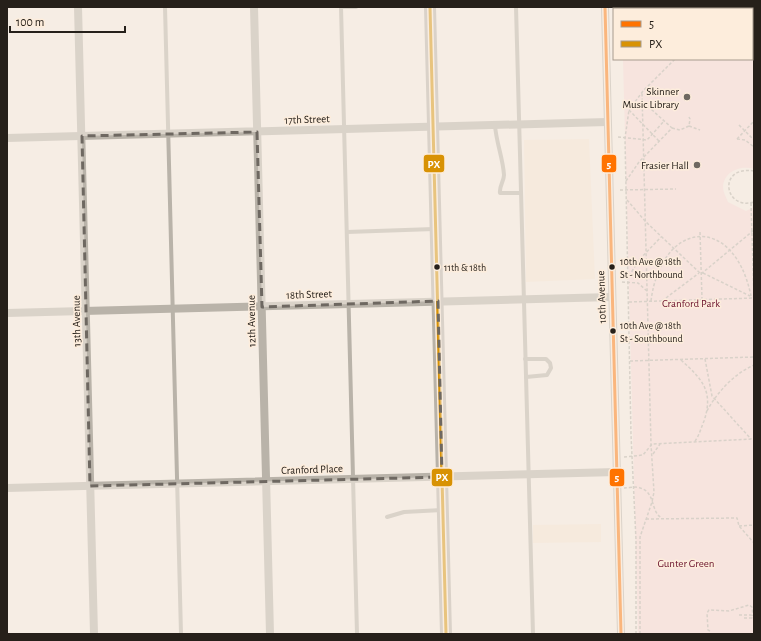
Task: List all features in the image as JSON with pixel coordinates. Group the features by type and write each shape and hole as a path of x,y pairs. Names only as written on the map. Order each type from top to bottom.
{"main road":[{"path":"430,7 446,634"}],"street":[{"name":"13th Avenue","path":"78,7 87,311 94,634"},
{"name":"12th Avenue","path":"254,7 270,634"},
{"name":"10th Avenue","path":"605,7 621,634"},
{"name":"17th Street","path":"7,138 607,122"},
{"name":"18th Street","path":"7,313 612,297"},
{"name":"Cranford Place","path":"7,488 617,472"}],"lane":[{"path":"165,7 181,634"},
{"path":"356,7 341,7 357,634"},
{"path":"516,7 533,634"},
{"path":"495,125 496,142 501,154 504,175 500,193 521,193"},
{"path":"347,232 435,229"},
{"path":"525,359 546,359 550,363 551,368 547,375 526,377"},
{"path":"387,517 404,512 443,510"}],"path":[{"path":"636,634 634,488 625,138 629,110 642,92 674,60"},
{"path":"640,634 640,537 654,492 651,445 642,92"},
{"path":"642,101 672,128 680,130 689,126 700,130"},
{"path":"629,110 659,141"},
{"path":"689,117 689,126"},
{"path":"618,137 647,140 664,121"},
{"path":"754,121 737,139 745,140 754,147"},
{"path":"739,125 746,130 754,140"},
{"path":"626,181 644,156 672,128"},
{"path":"754,171 740,172 733,175 728,186 728,190 732,198 740,202 753,203 754,298"},
{"path":"620,190 676,189"},
{"path":"626,199 634,210 673,249 701,273 754,298"},
{"path":"662,301 731,251 753,231"},
{"path":"700,232 702,300"},
{"path":"651,301 657,275 663,262 673,249 689,238 700,235 714,238 731,251 745,277 750,296"},
{"path":"628,277 639,260 661,237"},
{"path":"622,282 642,285 647,292"},
{"path":"629,302 754,298"},
{"path":"630,361 754,357"},
{"path":"705,359 709,387 706,415"},
{"path":"680,360 694,372 712,396 751,439"},
{"path":"694,442 698,438 706,415 715,399 728,383 754,365"},
{"path":"709,387 712,396"},
{"path":"706,388 708,397"},
{"path":"622,457 643,455 651,445 754,439"},
{"path":"652,455 661,444"},
{"path":"623,488 639,487 645,490 650,494 657,515 664,519"},
{"path":"646,519 737,518 739,526 754,543"},
{"path":"739,526 754,525"},
{"path":"710,631 708,630 707,616 709,610 729,611 749,604 752,607 754,617"},
{"path":"739,615 754,617"},
{"path":"744,618 754,617"}],"highlighted area":[{"path":"257,132 262,307 438,301 442,477 90,486 82,136"}],"shaded area":[{"path":"589,139 595,279 526,282 524,140"},
{"path":"601,524 601,542 533,543 533,525"}],"green space":[{"path":"754,7 754,169 744,168 734,170 726,177 723,187 728,202 746,211 754,207 754,634 638,634 623,60 753,60 753,8 622,8"}],"transit line":[{"name":"PX","path":"430,7 446,634"},
{"name":"5","path":"605,7 621,634"}],"place":[{"name":"Skinner Music Library","path":"687,97"},
{"name":"Frasier Hall","path":"697,165"},
{"name":"11th & 18th","path":"437,267"},
{"name":"10th Ave @ 18th St - Northbound","path":"612,267"},
{"name":"10th Ave @ 18th St - Southbound","path":"613,331"}],"park label":[{"name":"Cranford Park","path":"691,303"},
{"name":"Gunter Green","path":"686,563"}]}
